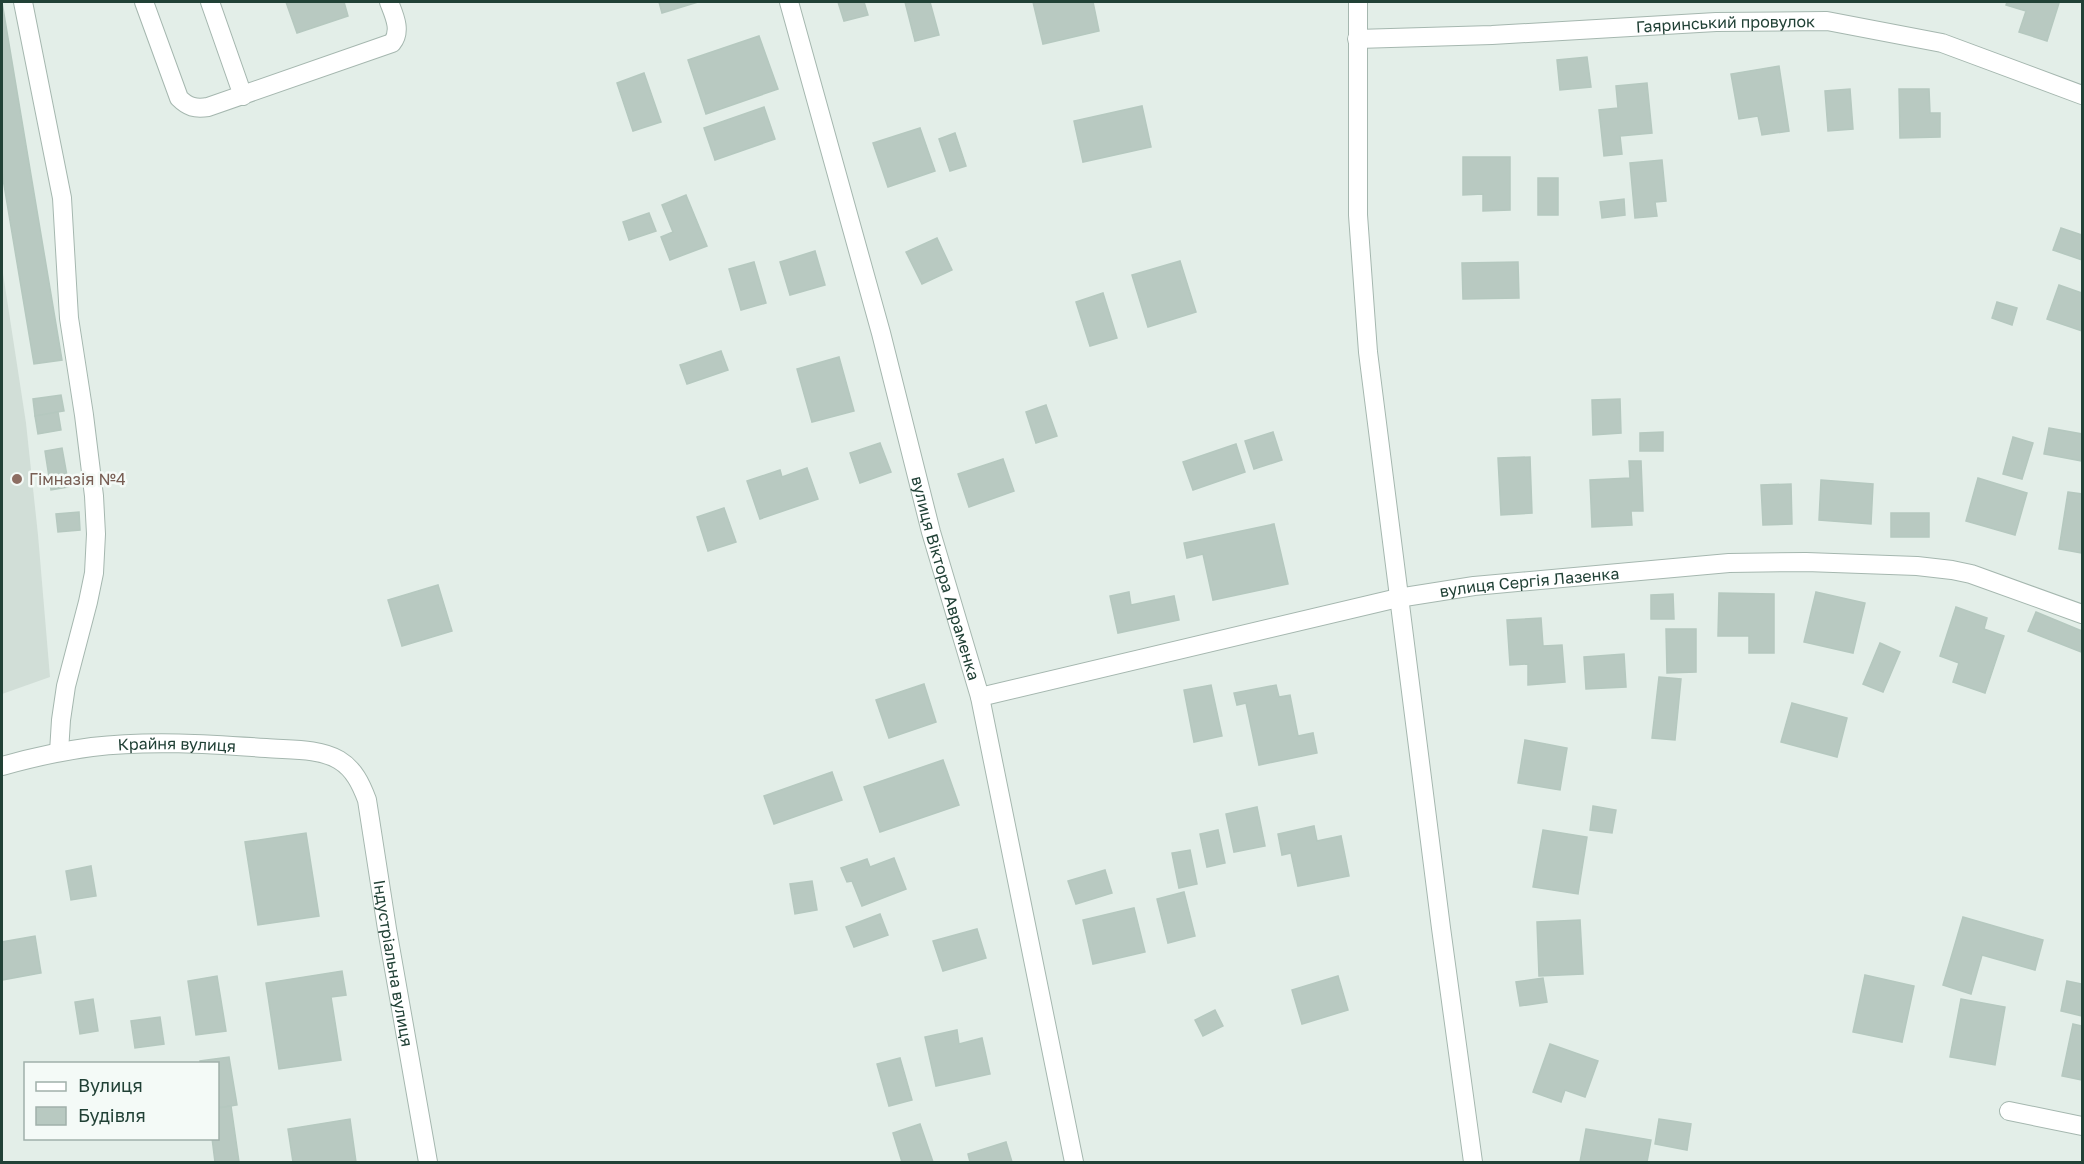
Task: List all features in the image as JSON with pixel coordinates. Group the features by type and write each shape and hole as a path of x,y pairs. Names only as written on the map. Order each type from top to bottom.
{"street":[{"path":"23,2 62,198 69,318 94,496 96,534 94,573 66,686 59,752"},
{"path":"144,2 173,86 186,106 196,109 243,96 392,43 397,37 397,30 389,2"},
{"path":"210,2 243,96"},
{"name":"вулиця Віктора Авраменка","path":"789,2 878,322 931,532 980,697 1074,1162"},
{"path":"1358,2 1358,215 1362,290 1371,381 1473,1162"},
{"name":"Гаяринський провулок","path":"1357,39 1492,35 1716,22 1827,21 1917,36 1942,43 2082,95"},
{"name":"вулиця Сергія Лазенка","path":"980,697 1398,598 1463,588 1678,566 1806,562 1917,566 1952,570 1989,580 2082,614"},
{"name":"Крайня вулиця","path":"2,766 59,752 135,744 222,745 318,753 337,759 349,768"},
{"name":"Індустріальна вулиця","path":"349,768 361,785 367,800 428,1162"},
{"path":"2009,1111 2082,1126"}],"shaded area":[{"name":"Гімназія №4","path":"2,267 26,423 50,677 2,694"}],"building":[{"path":"2,2 62,360 34,364 2,173"},
{"path":"286,2 344,2 348,16 297,33"},
{"path":"659,2 698,2 662,13"},
{"path":"838,2 864,2 868,15 844,21"},
{"path":"905,2 930,2 939,35 915,41"},
{"path":"1033,2 1093,2 1099,31 1043,44"},
{"path":"2007,2 2059,3 2047,41 2019,32 2026,11 2006,5"},
{"path":"759,36 778,89 706,114 688,60"},
{"path":"1587,57 1591,87 1560,90 1557,60"},
{"path":"1779,66 1789,131 1762,135 1758,116 1739,119 1731,74"},
{"path":"644,73 661,122 633,131 617,83"},
{"path":"1647,83 1652,133 1620,136 1622,154 1604,156 1599,110 1618,108 1616,86"},
{"path":"1850,89 1853,129 1828,131 1825,91"},
{"path":"1899,89 1929,89 1930,113 1940,113 1940,137 1900,138"},
{"path":"1142,106 1151,147 1083,162 1074,121"},
{"path":"764,107 775,139 715,160 704,128"},
{"path":"920,128 935,171 888,187 873,143"},
{"path":"955,133 966,166 950,171 939,139"},
{"path":"1463,157 1510,157 1510,210 1483,211 1483,194 1463,195"},
{"path":"1662,160 1666,201 1655,202 1657,216 1635,218 1630,163"},
{"path":"1538,178 1558,178 1558,215 1538,215"},
{"path":"686,195 707,246 670,260 661,237 673,232 662,205"},
{"path":"1624,199 1625,215 1602,218 1600,202"},
{"path":"649,213 656,231 629,240 623,222"},
{"path":"2061,228 2082,235 2082,260 2053,250"},
{"path":"937,238 952,270 922,284 906,252"},
{"path":"815,251 825,285 790,295 780,262"},
{"path":"1180,261 1196,312 1148,327 1132,275"},
{"path":"754,262 766,303 741,310 729,269"},
{"path":"1518,262 1519,298 1463,299 1462,263"},
{"path":"2059,285 2082,293 2082,331 2047,319"},
{"path":"1103,293 1117,338 1090,346 1076,302"},
{"path":"1997,302 2017,308 2012,325 1992,318"},
{"path":"721,351 728,370 687,384 680,365"},
{"path":"839,357 854,411 812,422 797,369"},
{"path":"61,395 64,411 35,416 33,399"},
{"path":"1620,399 1621,433 1593,435 1592,400"},
{"path":"1046,405 1057,436 1036,443 1026,412"},
{"path":"58,412 61,430 38,434 35,416"},
{"path":"2049,428 2082,434 2082,461 2044,454"},
{"path":"1273,432 1282,460 1254,469 1245,441"},
{"path":"1663,432 1663,451 1640,451 1640,433"},
{"path":"2013,437 2033,443 2022,479 2003,474"},
{"path":"880,443 891,472 860,483 850,453"},
{"path":"1236,444 1245,472 1193,490 1183,462"},
{"path":"62,448 69,487 51,490 45,451"},
{"path":"1530,457 1532,513 1501,515 1498,458"},
{"path":"1003,459 1014,491 969,507 958,474"},
{"path":"1629,461 1641,461 1643,511 1631,511 1632,525 1592,527 1590,480 1630,478"},
{"path":"807,468 818,499 760,519 747,481 780,470 782,477"},
{"path":"1978,478 2027,493 2015,535 1966,521"},
{"path":"1821,480 1873,484 1871,524 1819,520"},
{"path":"1791,484 1792,524 1763,525 1761,485"},
{"path":"2068,492 2082,494 2082,553 2059,549"},
{"path":"724,508 736,542 708,551 697,517"},
{"path":"79,512 80,530 58,532 56,514"},
{"path":"1891,513 1929,513 1929,537 1891,537"},
{"path":"1274,524 1288,584 1213,600 1203,554 1187,558 1184,543"},
{"path":"438,585 452,631 402,646 388,600"},
{"path":"1129,592 1131,605 1174,596 1179,620 1118,633 1110,596"},
{"path":"1816,592 1865,603 1853,653 1804,642"},
{"path":"1719,593 1774,594 1774,653 1749,653 1749,636 1718,636"},
{"path":"1673,594 1674,619 1651,619 1651,595"},
{"path":"1956,607 1987,618 1984,629 2004,636 1985,693 1953,682 1959,663 1940,656"},
{"path":"2036,612 2082,631 2081,652 2028,631"},
{"path":"1541,618 1543,646 1562,645 1565,682 1528,685 1528,664 1510,665 1507,620"},
{"path":"1666,629 1696,629 1696,672 1667,673"},
{"path":"1880,643 1900,652 1883,692 1863,684"},
{"path":"1624,654 1626,687 1586,689 1584,657"},
{"path":"1659,677 1681,679 1675,740 1652,738"},
{"path":"924,684 936,722 889,738 876,700"},
{"path":"1211,685 1222,736 1194,742 1184,690"},
{"path":"1276,685 1279,697 1290,695 1298,736 1313,733 1317,753 1259,765 1246,703 1237,705 1234,693"},
{"path":"1792,703 1847,718 1837,757 1781,742"},
{"path":"1525,740 1567,748 1560,790 1518,783"},
{"path":"943,760 959,805 880,832 864,787"},
{"path":"832,772 842,800 774,824 764,796"},
{"path":"1593,806 1616,810 1612,833 1590,830"},
{"path":"1257,807 1265,846 1234,852 1226,814"},
{"path":"1314,826 1317,841 1341,836 1349,876 1298,886 1291,853 1282,855 1278,834"},
{"path":"1218,830 1225,863 1207,867 1200,834"},
{"path":"1543,830 1587,837 1578,894 1533,887"},
{"path":"306,833 319,916 258,925 245,842"},
{"path":"1190,850 1197,884 1179,888 1172,853"},
{"path":"894,858 906,889 862,906 852,881 847,882 841,868 867,859 870,867"},
{"path":"91,866 96,896 71,900 66,871"},
{"path":"1105,870 1112,893 1076,904 1068,881"},
{"path":"812,881 817,910 795,914 790,884"},
{"path":"1184,892 1195,936 1168,943 1157,899"},
{"path":"1134,908 1145,952 1093,964 1083,920"},
{"path":"880,914 888,935 854,947 846,927"},
{"path":"1963,917 2043,940 2035,970 1982,955 1971,994 1943,985"},
{"path":"1580,920 1583,974 1539,976 1537,922"},
{"path":"977,929 986,958 943,971 933,941"},
{"path":"35,936 41,973 2,980 2,942"},
{"path":"342,971 346,995 331,997 341,1060 279,1069 266,983"},
{"path":"1865,975 1914,986 1902,1042 1853,1032"},
{"path":"217,976 226,1031 196,1035 188,981"},
{"path":"1338,976 1348,1010 1302,1024 1292,990"},
{"path":"1543,978 1547,1002 1520,1006 1516,982"},
{"path":"2067,981 2082,984 2082,1016 2061,1011"},
{"path":"93,999 98,1031 80,1034 75,1002"},
{"path":"1961,999 2005,1007 1995,1065 1950,1057"},
{"path":"1215,1010 1223,1026 1203,1036 1195,1020"},
{"path":"160,1017 164,1044 135,1048 131,1021"},
{"path":"2073,1024 2082,1026 2082,1080 2062,1076"},
{"path":"957,1030 959,1044 982,1038 990,1074 936,1086 925,1037"},
{"path":"1550,1044 1598,1061 1585,1097 1565,1090 1561,1102 1533,1092"},
{"path":"229,1057 237,1105 219,1108 219,1062 200,1061"},
{"path":"900,1058 912,1100 889,1106 877,1064"},
{"path":"231,1106 239,1162 215,1162 212,1140 219,1140 219,1108"},
{"path":"350,1119 356,1162 293,1162 288,1129"},
{"path":"1659,1119 1691,1124 1687,1150 1655,1144"},
{"path":"920,1124 933,1162 902,1162 893,1133"},
{"path":"1586,1129 1651,1140 1647,1162 1580,1162"},
{"path":"1006,1142 1012,1162 970,1162 968,1154"}],"place":[{"name":"Гімназія №4","path":"17,479"}]}
